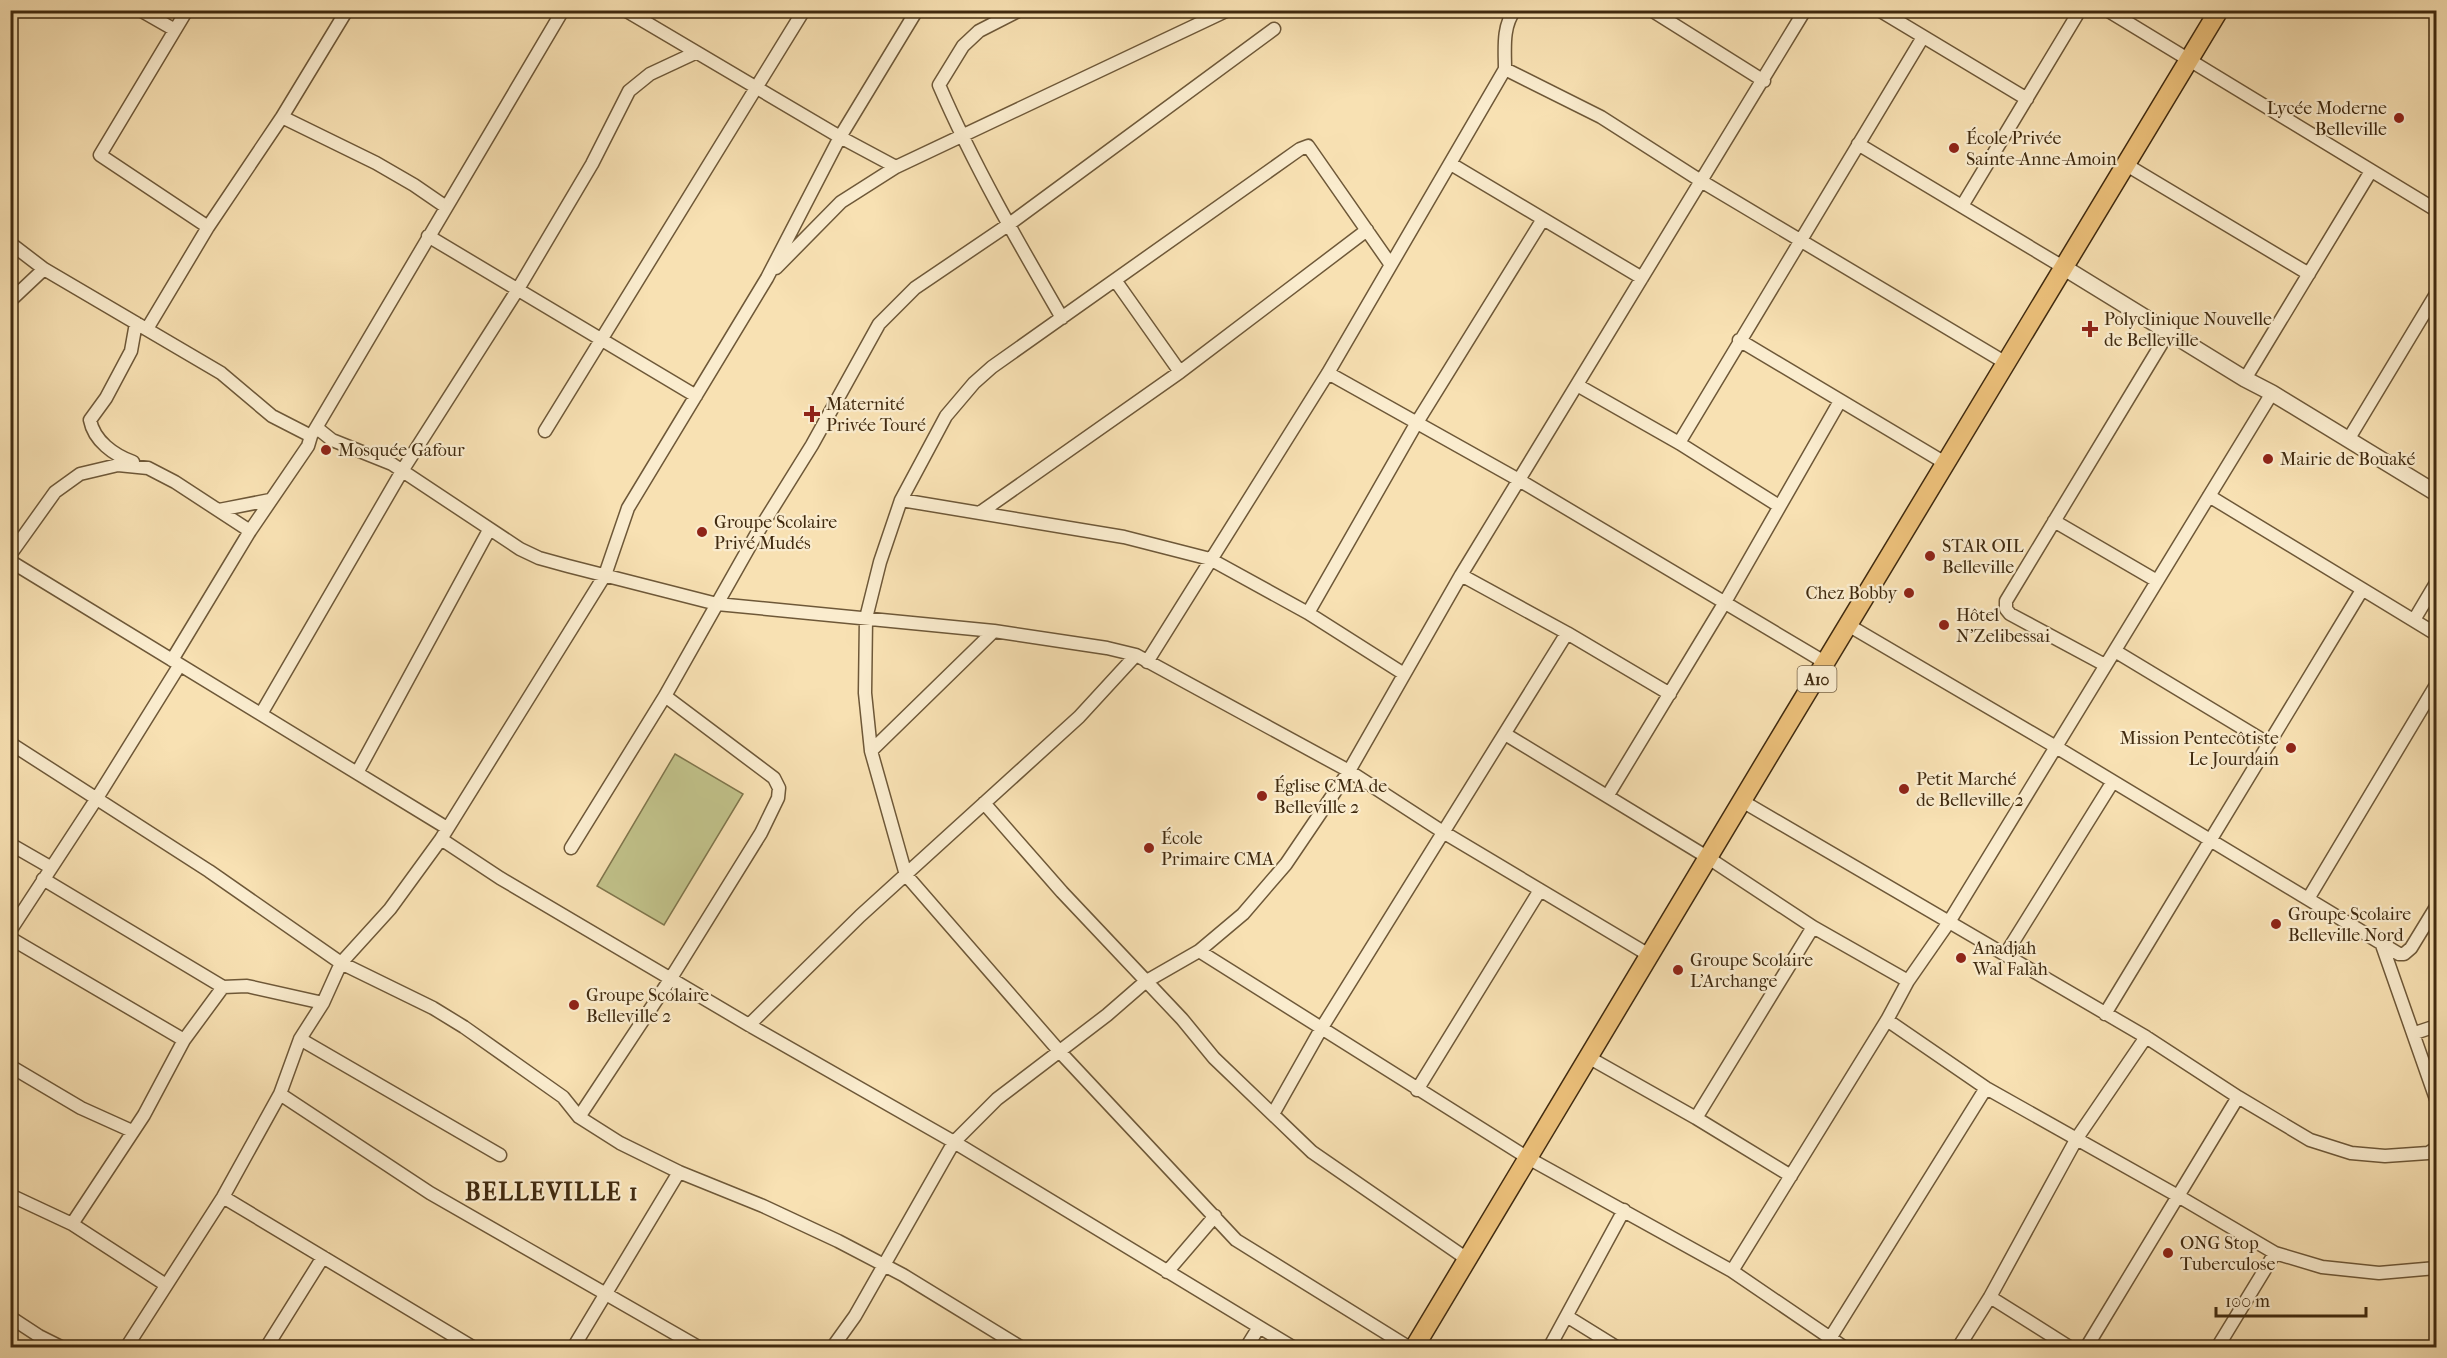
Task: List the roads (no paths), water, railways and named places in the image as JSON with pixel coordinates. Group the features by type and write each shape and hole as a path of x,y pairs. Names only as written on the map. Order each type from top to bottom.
{"main road":[{"name":"A10","path":"1412,1347 2219,10"}],"street":[{"path":"140,10 175,30"},
{"path":"187,10 100,155 208,226"},
{"path":"250,531 148,468 121,458 92,432 90,420 106,398 131,351 141,326 282,117 347,10"},
{"path":"10,931 97,798 250,531 308,446 428,236 563,10"},
{"path":"626,10 695,53 896,167"},
{"path":"545,431 804,10"},
{"path":"126,1347 223,1197 280,1094 300,1039 322,1003 341,963 390,909 444,834 605,575 628,508 767,278 840,137 917,10"},
{"path":"1020,10 979,31 963,46 939,85 962,138 1008,225 1062,318"},
{"path":"767,278 841,202 870,182 896,167 962,138 1228,10"},
{"path":"749,1025 860,915 1142,658 1210,559 1328,373 1505,69 1506,34 1510,16 1515,10"},
{"path":"1651,10 1666,14 1764,81"},
{"path":"832,1347 855,1316 885,1266 954,1142 997,1099 1060,1052 1145,982 1199,951 1243,914 1286,864 1349,771 1461,575 1764,81 1805,10"},
{"path":"1879,10 2027,99"},
{"path":"1962,206 2080,10"},
{"path":"2107,10 2436,210"},
{"path":"572,848 665,696 756,535 812,445 879,324 915,288 1008,225 1274,29"},
{"path":"1678,443 1923,37"},
{"path":"261,714 402,471 518,289 592,164 629,91 650,74 695,53"},
{"path":"1505,69 1600,117 1701,181 2006,363"},
{"path":"282,117 376,163 446,207"},
{"path":"1858,144 2436,493"},
{"path":"1391,265 1308,146 1300,149 992,367 974,383 946,416 902,500 880,562 867,618 865,693 871,752 906,875 1060,1052 1236,1240 1412,1347"},
{"path":"1450,164 1642,278"},
{"path":"2125,165 2309,274"},
{"path":"2246,379 2372,171"},
{"path":"1308,612 1416,424 1543,219"},
{"path":"981,512 1180,372 1367,230"},
{"path":"428,236 696,396"},
{"path":"10,243 44,269 221,373 272,416 377,457 402,471 489,530 539,558 717,604 994,631 1107,648 1142,658 1349,771 1443,832 1649,956"},
{"path":"10,301 44,269"},
{"path":"1115,280 1180,372"},
{"path":"2348,440 2436,294"},
{"path":"2105,665 2010,614 2006,609 2006,601 2168,333"},
{"path":"1739,340 1945,463"},
{"path":"1328,373 1519,480 1826,663"},
{"path":"1577,386 1678,443 1779,506"},
{"path":"1732,1271 1887,1020 1908,981 1949,922 2272,393"},
{"path":"1608,795 1725,602 1840,400"},
{"path":"10,555 55,492 80,474 118,465 148,468"},
{"path":"2209,496 2436,634"},
{"path":"219,510 270,500"},
{"path":"902,500 1124,537 1210,559 1308,612 1404,674"},
{"path":"2054,521 2157,581"},
{"path":"357,774 489,530"},
{"path":"10,561 357,774 444,834 500,878 749,1025 954,1142 1294,1347"},
{"path":"1461,575 1567,633 1670,694"},
{"path":"2414,620 2436,583"},
{"path":"2105,1014 2362,590"},
{"path":"1848,626 2056,747 2112,783 2399,954 2404,954 2411,948 2436,907"},
{"path":"871,752 994,631"},
{"path":"1273,1114 1321,1029 1567,633"},
{"path":"2115,651 2269,744"},
{"path":"2308,899 2436,685"},
{"path":"579,1117 671,978 761,833 778,798 779,788 774,778 665,696"},
{"path":"1505,734 1707,857 1813,927 1908,981"},
{"path":"10,743 97,798 341,963 433,1008 464,1027 563,1097 579,1117 620,1143 679,1172 763,1206 885,1266 1022,1347"},
{"path":"2005,955 2112,783"},
{"path":"1742,801 2146,1037 2310,1140 2351,1153 2385,1156 2428,1152 2436,1148"},
{"path":"984,803 1145,982 1182,1019 1214,1058 1312,1152 1467,1259"},
{"path":"10,844 50,867"},
{"path":"43,879 223,987 247,986 322,1003"},
{"path":"1418,1090 1540,890"},
{"path":"1696,1118 1813,927"},
{"path":"10,938 184,1040"},
{"path":"2382,945 2415,1033 2436,1099"},
{"path":"1199,951 1528,1158 1732,1271 1827,1343 1845,1347"},
{"path":"72,1224 132,1131 184,1040 223,987"},
{"path":"1887,1020 1986,1088 2275,1253 2322,1267 2379,1273 2436,1269"},
{"path":"2415,1033 2436,1026"},
{"path":"1958,1347 1989,1297 2077,1138 2146,1037"},
{"path":"300,1039 501,1155"},
{"path":"1588,1057 1696,1118 1791,1176"},
{"path":"10,1066 81,1108 132,1131"},
{"path":"1827,1343 1986,1088"},
{"path":"280,1094 430,1193 700,1347"},
{"path":"2086,1347 2238,1096"},
{"path":"573,1347 679,1172"},
{"path":"10,1195 72,1224 166,1285"},
{"path":"223,1197 474,1347"},
{"path":"1549,1347 1568,1317 1624,1210"},
{"path":"1167,1272 1215,1216"},
{"path":"2221,1346 2275,1253"},
{"path":"266,1347 323,1257"},
{"path":"1989,1297 2071,1347"},
{"path":"10,1317 39,1336 63,1347"},
{"path":"1568,1317 1618,1347"},
{"path":"1246,1347 1259,1327"}],"place":[{"name":"Lycée Moderne Belleville","path":"2399,118"},
{"name":"École Privée Sainte-Anne-Amoin","path":"1954,148"},
{"name":"Polyclinique Nouvelle de Belleville","path":"2090,329"},
{"name":"Maternité Privée Touré","path":"812,414"},
{"name":"Mosquée Gafour","path":"326,450"},
{"name":"Mairie de Bouaké","path":"2268,459"},
{"name":"Groupe Scolaire Privé Mudés","path":"702,532"},
{"name":"STAR OIL Belleville","path":"1930,556"},
{"name":"Chez Bobby","path":"1909,593"},
{"name":"Hôtel N'Zelibessai","path":"1944,625"},
{"name":"Mission Pentecôtiste Le Jourdain","path":"2291,748"},
{"name":"Petit Marché de Belleville 2","path":"1904,789"},
{"name":"Église CMA de Belleville 2","path":"1262,796"},
{"name":"École Primaire CMA","path":"1149,848"},
{"name":"Groupe Scolaire Belleville Nord","path":"2276,924"},
{"name":"Anadjah Wal Falah","path":"1961,958"},
{"name":"Groupe Scolaire L'Archange","path":"1678,970"},
{"name":"Groupe Scolaire Belleville 2","path":"574,1005"},
{"name":"ONG Stop Tuberculose","path":"2168,1253"}],"district":[{"name":"BELLEVILLE 1","path":"552,1192"}]}
